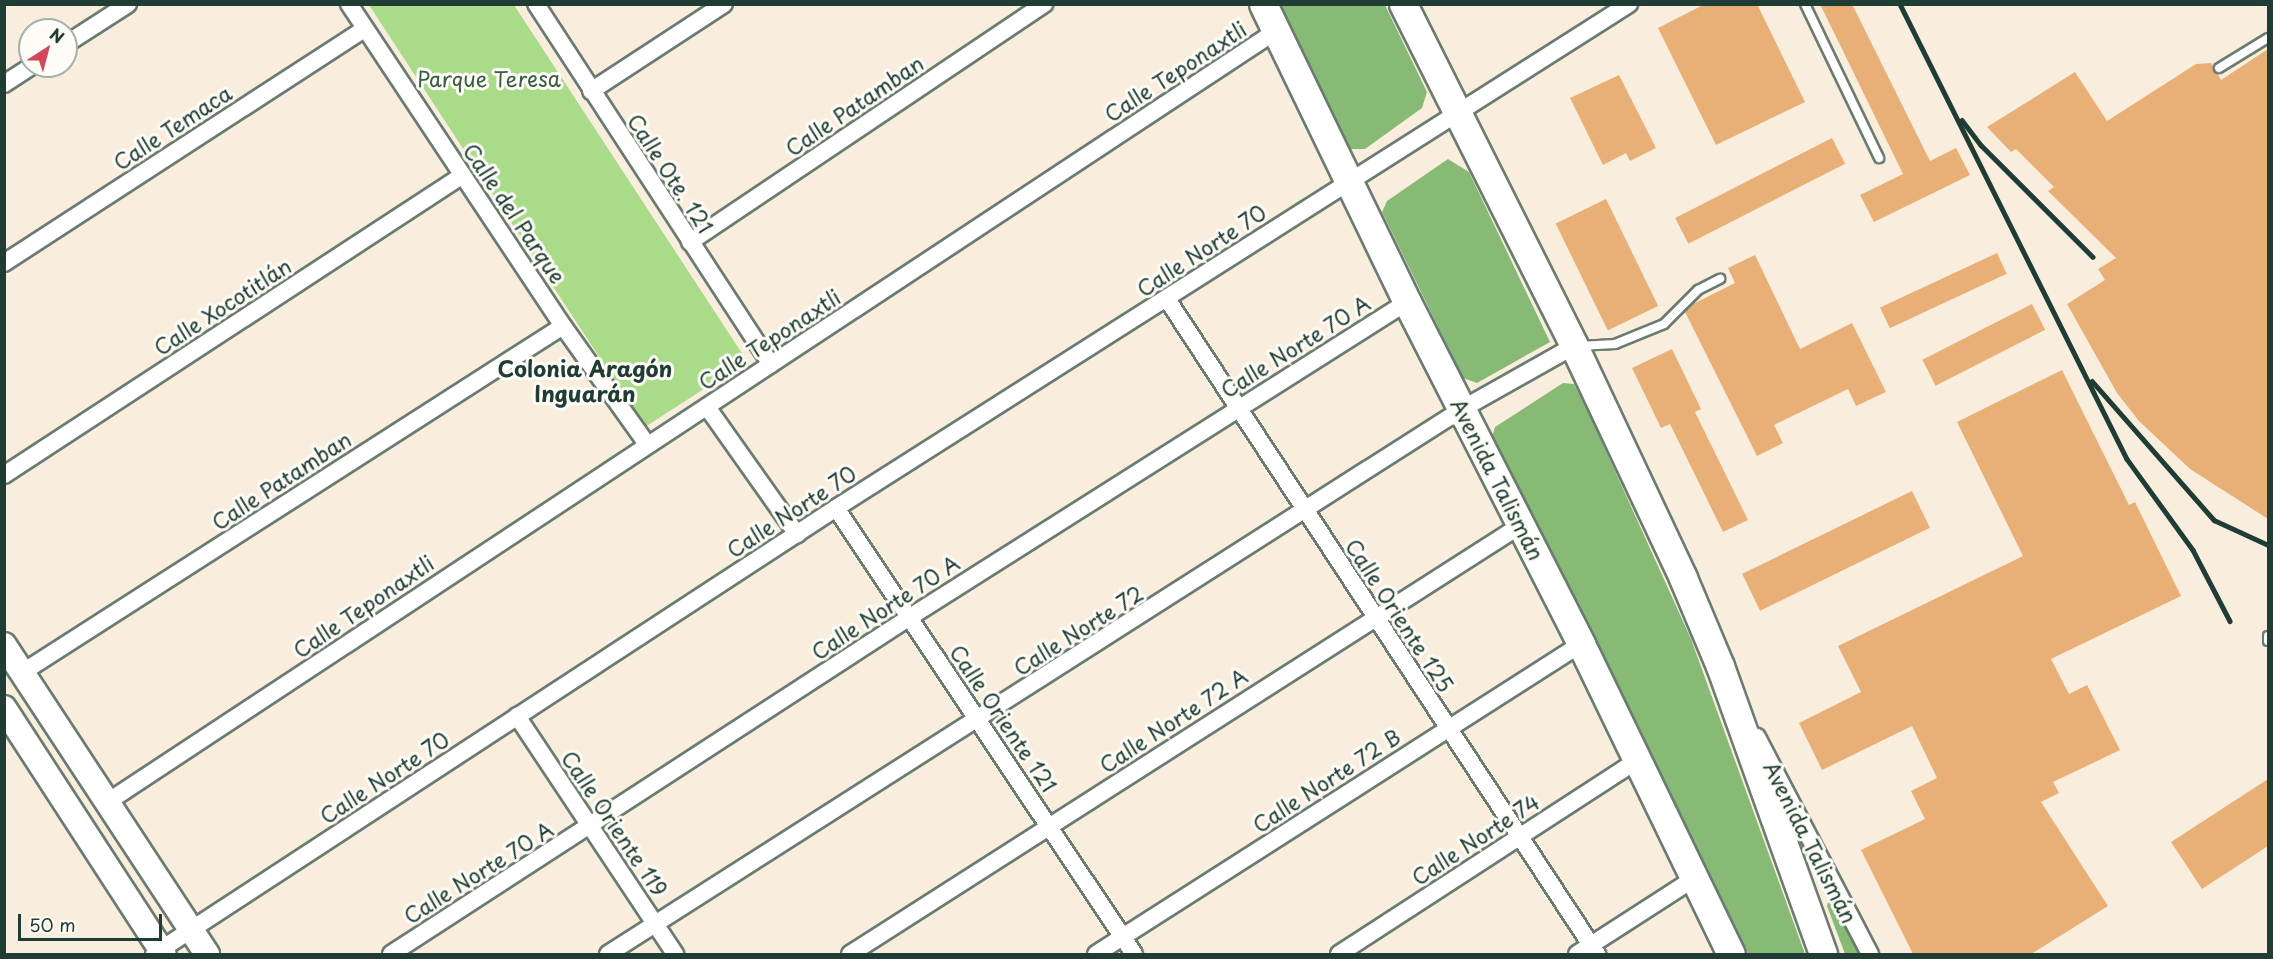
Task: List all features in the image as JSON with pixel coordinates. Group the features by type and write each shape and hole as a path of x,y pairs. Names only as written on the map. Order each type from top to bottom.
{"main road":[{"name":"Avenida Talismán","path":"1263,4 1407,302 1581,644 1692,880 1731,954"},
{"name":"Avenida Talismán","path":"1403,4 1574,346 1720,666 1823,954"}],"street":[{"path":"78,36 128,4"},
{"name":"Calle del Parque","path":"349,4 563,326 648,444"},
{"name":"Calle Ote. 121","path":"536,4 771,364"},
{"path":"591,91 724,4"},
{"name":"Calle Patamban","path":"690,242 1044,4"},
{"name":"Calle Norte 70","path":"160,953 836,508 1629,4"},
{"name":"Calle Temaca","path":"4,263 364,29"},
{"name":"Calle Teponaxtli","path":"106,803 1276,31"},
{"path":"4,84 18,75"},
{"name":"Calle Xocotitlán","path":"4,475 464,175"},
{"name":"Calle Oriente 125","path":"1167,299 1305,513 1594,950"},
{"name":"Calle Norte 70 A","path":"391,954 591,828 910,617 1407,302"},
{"name":"Calle Patamban","path":"23,672 563,326"},
{"name":"Calle Norte 72","path":"608,954 1305,513 1462,409 1574,346"},
{"path":"707,407 797,534"},
{"name":"Calle Oriente 121","path":"836,508 1134,954"},
{"name":"Calle Norte 72 A","path":"850,954 1521,525"},
{"name":"Calle Norte 72 B","path":"1096,954 1581,644"},
{"path":"4,645 207,954"},
{"name":"Avenida Talismán","path":"1720,666 1869,954"},
{"path":"4,708 160,953"},
{"name":"Calle Oriente 119","path":"517,716 675,954"},
{"name":"Calle Norte 74","path":"1340,954 1636,761"},
{"path":"1576,954 1594,950 1692,880"}],"lane":[{"path":"1805,4 1878,158"},
{"path":"2219,68 2268,38"},
{"path":"1574,346 1615,344 1664,324 1698,290 1720,279"}],"green space":[{"name":"Parque Teresa","path":"369,5 514,5 747,361 645,427"},
{"path":"1277,5 1385,5 1427,92 1422,108 1365,149 1349,149 1337,132"},
{"path":"1448,159 1469,172 1550,342 1477,383 1463,378 1382,212 1387,201"},
{"path":"1563,383 1574,384 1587,409 1691,639 1805,954 1748,954 1491,440 1495,427"},
{"path":"1831,889 1863,954 1845,954 1827,906"}],"building":[{"path":"1705,4 1757,4 1805,102 1716,145 1658,28"},
{"path":"1820,4 1852,4 1930,161 1956,148 1970,175 1874,222 1860,195 1903,174"},
{"path":"2268,49 2268,519 2190,469 2139,421 2117,393 2067,304 2105,280 2098,269 2116,258 2048,191 2054,187 2016,149 2011,152 1987,127 2075,72 2107,121 2196,64 2211,63 2221,80"},
{"path":"1619,75 1656,148 1630,161 1626,153 1603,165 1570,98"},
{"path":"1832,138 1845,164 1688,244 1675,218"},
{"path":"1606,199 1658,306 1608,331 1556,224"},
{"path":"1997,253 2007,274 1890,328 1880,308"},
{"path":"1755,255 1800,349 1852,323 1886,392 1856,406 1848,389 1774,425 1783,443 1757,456 1685,312 1693,304 1735,283 1728,268"},
{"path":"2032,304 2045,330 1936,386 1922,360"},
{"path":"1672,349 1701,409 1695,412 1748,520 1723,532 1670,424 1661,428 1632,368"},
{"path":"2062,370 2129,505 2135,502 2181,596 2051,659 2069,694 2087,685 2120,750 2053,782 2059,793 2041,802 2108,906 2031,954 1913,954 1861,850 1925,819 1911,791 1937,778 1912,726 1822,770 1799,723 1861,692 1838,646 2023,556 1957,422"},
{"path":"1912,491 1930,528 1760,611 1742,574"},
{"path":"2268,779 2268,846 2202,889 2171,842"}],"railway":[{"path":"1900,4 2127,459 2193,550 2230,621"},
{"path":"1962,120 1981,145 2093,257"},
{"path":"2092,381 2214,520 2268,545"}],"district":[{"name":"Colonia Aragón Inguarán","path":"585,380"}]}
